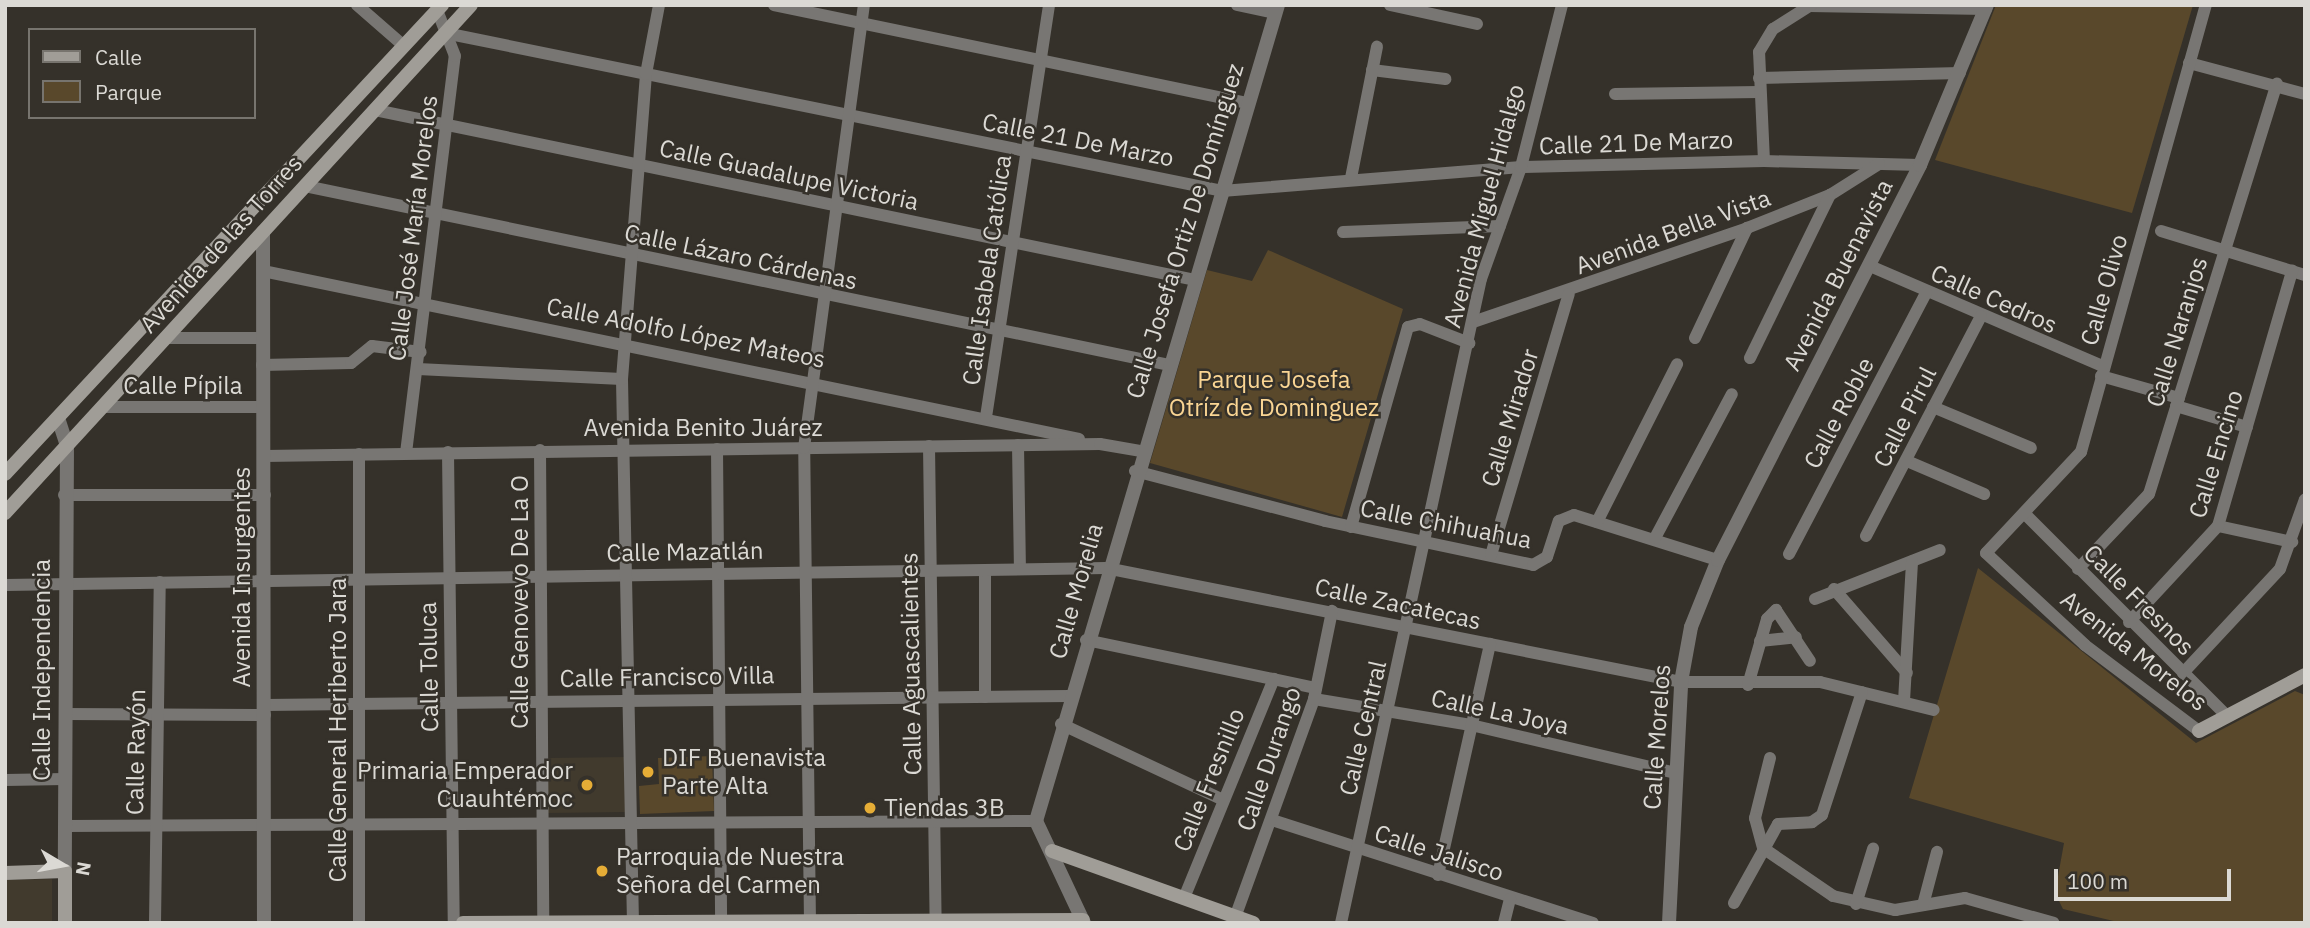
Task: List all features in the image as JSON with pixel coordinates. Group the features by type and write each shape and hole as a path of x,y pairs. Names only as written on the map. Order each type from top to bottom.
{"main road":[{"name":"Avenida de las Torres","path":"5,513 471,5"},
{"name":"Avenida de las Torres","path":"5,474 439,8"},
{"name":"Avenida Morelos","path":"2199,731 2305,675"},
{"path":"1052,851 1184,898 1234,920 1253,923"},
{"path":"5,873 65,871"},
{"name":"Calle Independencia","path":"65,871 65,923"},
{"path":"463,923 1084,921"}],"street":[{"path":"358,5 404,46"},
{"path":"632,922 623,573 622,379 629,255 646,74 659,5"},
{"path":"774,5 1248,103"},
{"path":"810,921 804,448 864,5"},
{"name":"Calle Isabela Católica","path":"986,417 1049,5"},
{"path":"1237,5 1277,9"},
{"path":"1390,5 1477,24"},
{"name":"Avenida Miguel Hidalgo","path":"1426,543 1473,322 1500,226 1521,167 1562,5"},
{"name":"Calle Olivo","path":"1986,553 2075,464 2206,5"},
{"path":"1764,160 1759,92 1763,38 1810,6 1987,7"},
{"name":"Avenida Buenavista","path":"1718,560 1920,165 1987,7"},
{"name":"Calle José María Morelos","path":"406,453 421,352 455,56 439,8"},
{"name":"Calle Josefa Ortiz De Domínguez","path":"1135,471 1277,9"},
{"name":"Calle 21 De Marzo","path":"446,33 1222,191 1351,178 1521,167 1764,160 1920,165"},
{"path":"1351,178 1377,47"},
{"path":"2189,63 2277,84 2305,94"},
{"path":"1372,71 1445,79"},
{"path":"1759,78 1960,73"},
{"name":"Calle Naranjos","path":"2078,569 2144,502 2277,84"},
{"path":"1615,94 1759,92"},
{"name":"Calle Guadalupe Victoria","path":"375,110 1195,280"},
{"name":"Avenida Bella Vista","path":"1473,322 1569,294 1747,229 1830,195 1880,164"},
{"name":"Calle Lázaro Cárdenas","path":"305,186 824,296 1169,365"},
{"path":"1750,358 1830,195"},
{"path":"1343,232 1500,226"},
{"path":"1695,338 1747,229"},
{"path":"2161,231 2226,247 2299,273"},
{"name":"Avenida Insurgentes","path":"263,232 264,923"},
{"name":"Calle Cedros","path":"1870,266 2102,371 2248,428"},
{"name":"Calle Adolfo López Mateos","path":"263,271 986,417 1100,444"},
{"name":"Calle Encino","path":"2129,622 2218,526 2299,273"},
{"name":"Calle Roble","path":"1789,554 1926,293"},
{"name":"Calle Mirador","path":"1491,555 1569,294"},
{"name":"Calle Pirul","path":"1866,536 1981,316"},
{"path":"1351,527 1412,323 1469,343"},
{"path":"166,338 262,338"},
{"path":"262,365 351,363 372,346 421,352"},
{"path":"1597,522 1677,364"},
{"path":"418,369 622,379"},
{"path":"1655,538 1732,394"},
{"name":"Calle Pípila","path":"103,407 263,407"},
{"path":"1933,407 2031,447"},
{"name":"Calle Independencia","path":"58,418 67,446 64,495 65,871"},
{"name":"Avenida Benito Juárez","path":"264,456 1100,444 1141,451"},
{"path":"1018,445 1020,569"},
{"name":"Calle Aguascalientes","path":"929,446 936,922"},
{"path":"716,449 721,921"},
{"name":"Calle Genovevo De La O","path":"540,450 543,922"},
{"name":"Calle Toluca","path":"448,452 454,923"},
{"name":"Calle General Heriberto Jara","path":"359,454 362,825 359,923"},
{"path":"1907,461 1984,494"},
{"name":"Calle Chihuahua","path":"1135,471 1351,527 1541,564 1559,521 1574,515 1655,538 1718,560"},
{"name":"Calle Morelia","path":"1036,821 1061,724 1135,471"},
{"path":"64,495 265,495"},
{"path":"2183,673 2268,586 2292,542 2305,499"},
{"name":"Calle Fresnos","path":"2024,513 2129,622 2226,715"},
{"path":"2218,526 2292,542"},
{"name":"Calle Central","path":"1341,923 1426,543"},
{"path":"1815,599 1834,589 1940,550"},
{"name":"Avenida Morelos","path":"1986,553 2085,645 2199,731"},
{"name":"Calle Morelos","path":"1669,923 1681,682 1691,627 1718,560"},
{"path":"1904,701 1912,561"},
{"name":"Calle Mazatlán","path":"5,585 265,582 541,574 1106,568"},
{"name":"Calle Zacatecas","path":"1106,568 1681,682"},
{"path":"985,570 985,697"},
{"name":"Calle Rayón","path":"155,923 160,582"},
{"path":"1834,589 1907,673"},
{"path":"1748,685 1760,641 1776,610 1796,636 1810,661"},
{"name":"Calle Durango","path":"1234,920 1272,820 1315,693 1332,611"},
{"path":"1760,641 1796,636"},
{"name":"Calle La Joya","path":"1086,640 1274,679 1388,712 1471,725 1676,773"},
{"path":"1438,875 1490,644"},
{"name":"Calle Fresnillo","path":"1184,898 1274,679"},
{"path":"1681,682 1748,685 1820,682 1934,710"},
{"path":"1734,903 1763,848 1783,821 1812,822 1822,815 1862,691"},
{"name":"Calle Francisco Villa","path":"65,714 158,715 360,704 1070,695"},
{"path":"1061,724 1223,800"},
{"path":"1770,758 1755,818 1763,848 1833,896 1856,904 1895,910 1965,898 2053,923"},
{"path":"5,780 65,779"},
{"name":"Calle Jalisco","path":"1272,820 1510,899 1593,923"},
{"path":"66,826 1036,821 1084,921"},
{"path":"1856,904 1873,849"},
{"path":"1923,905 1937,852"},
{"path":"1504,923 1510,899"}],"shaded area":[{"name":"Primaria Emperador Cuauhtémoc","path":"625,757 626,812 548,813 548,758"},
{"path":"52,879 52,923 5,923 5,880"}],"green space":[{"path":"1996,5 2193,5 2132,213 1935,160"},
{"name":"Parque Josefa Otríz de Dominguez","path":"1268,250 1403,309 1342,517 1150,463 1207,270 1252,281"},
{"path":"1978,568 2196,743 2295,691 2305,695 2305,923 2122,923 2063,909 2055,893 2064,843 1909,798"},
{"path":"712,756 714,811 640,814 639,786 659,784 658,758"}],"place":[{"name":"DIF Buenavista Parte Alta","path":"648,772"},
{"name":"Primaria Emperador Cuauhtémoc","path":"587,785"},
{"name":"Tiendas 3B","path":"870,808"},
{"name":"Parroquia de Nuestra Señora del Carmen","path":"602,871"}]}
